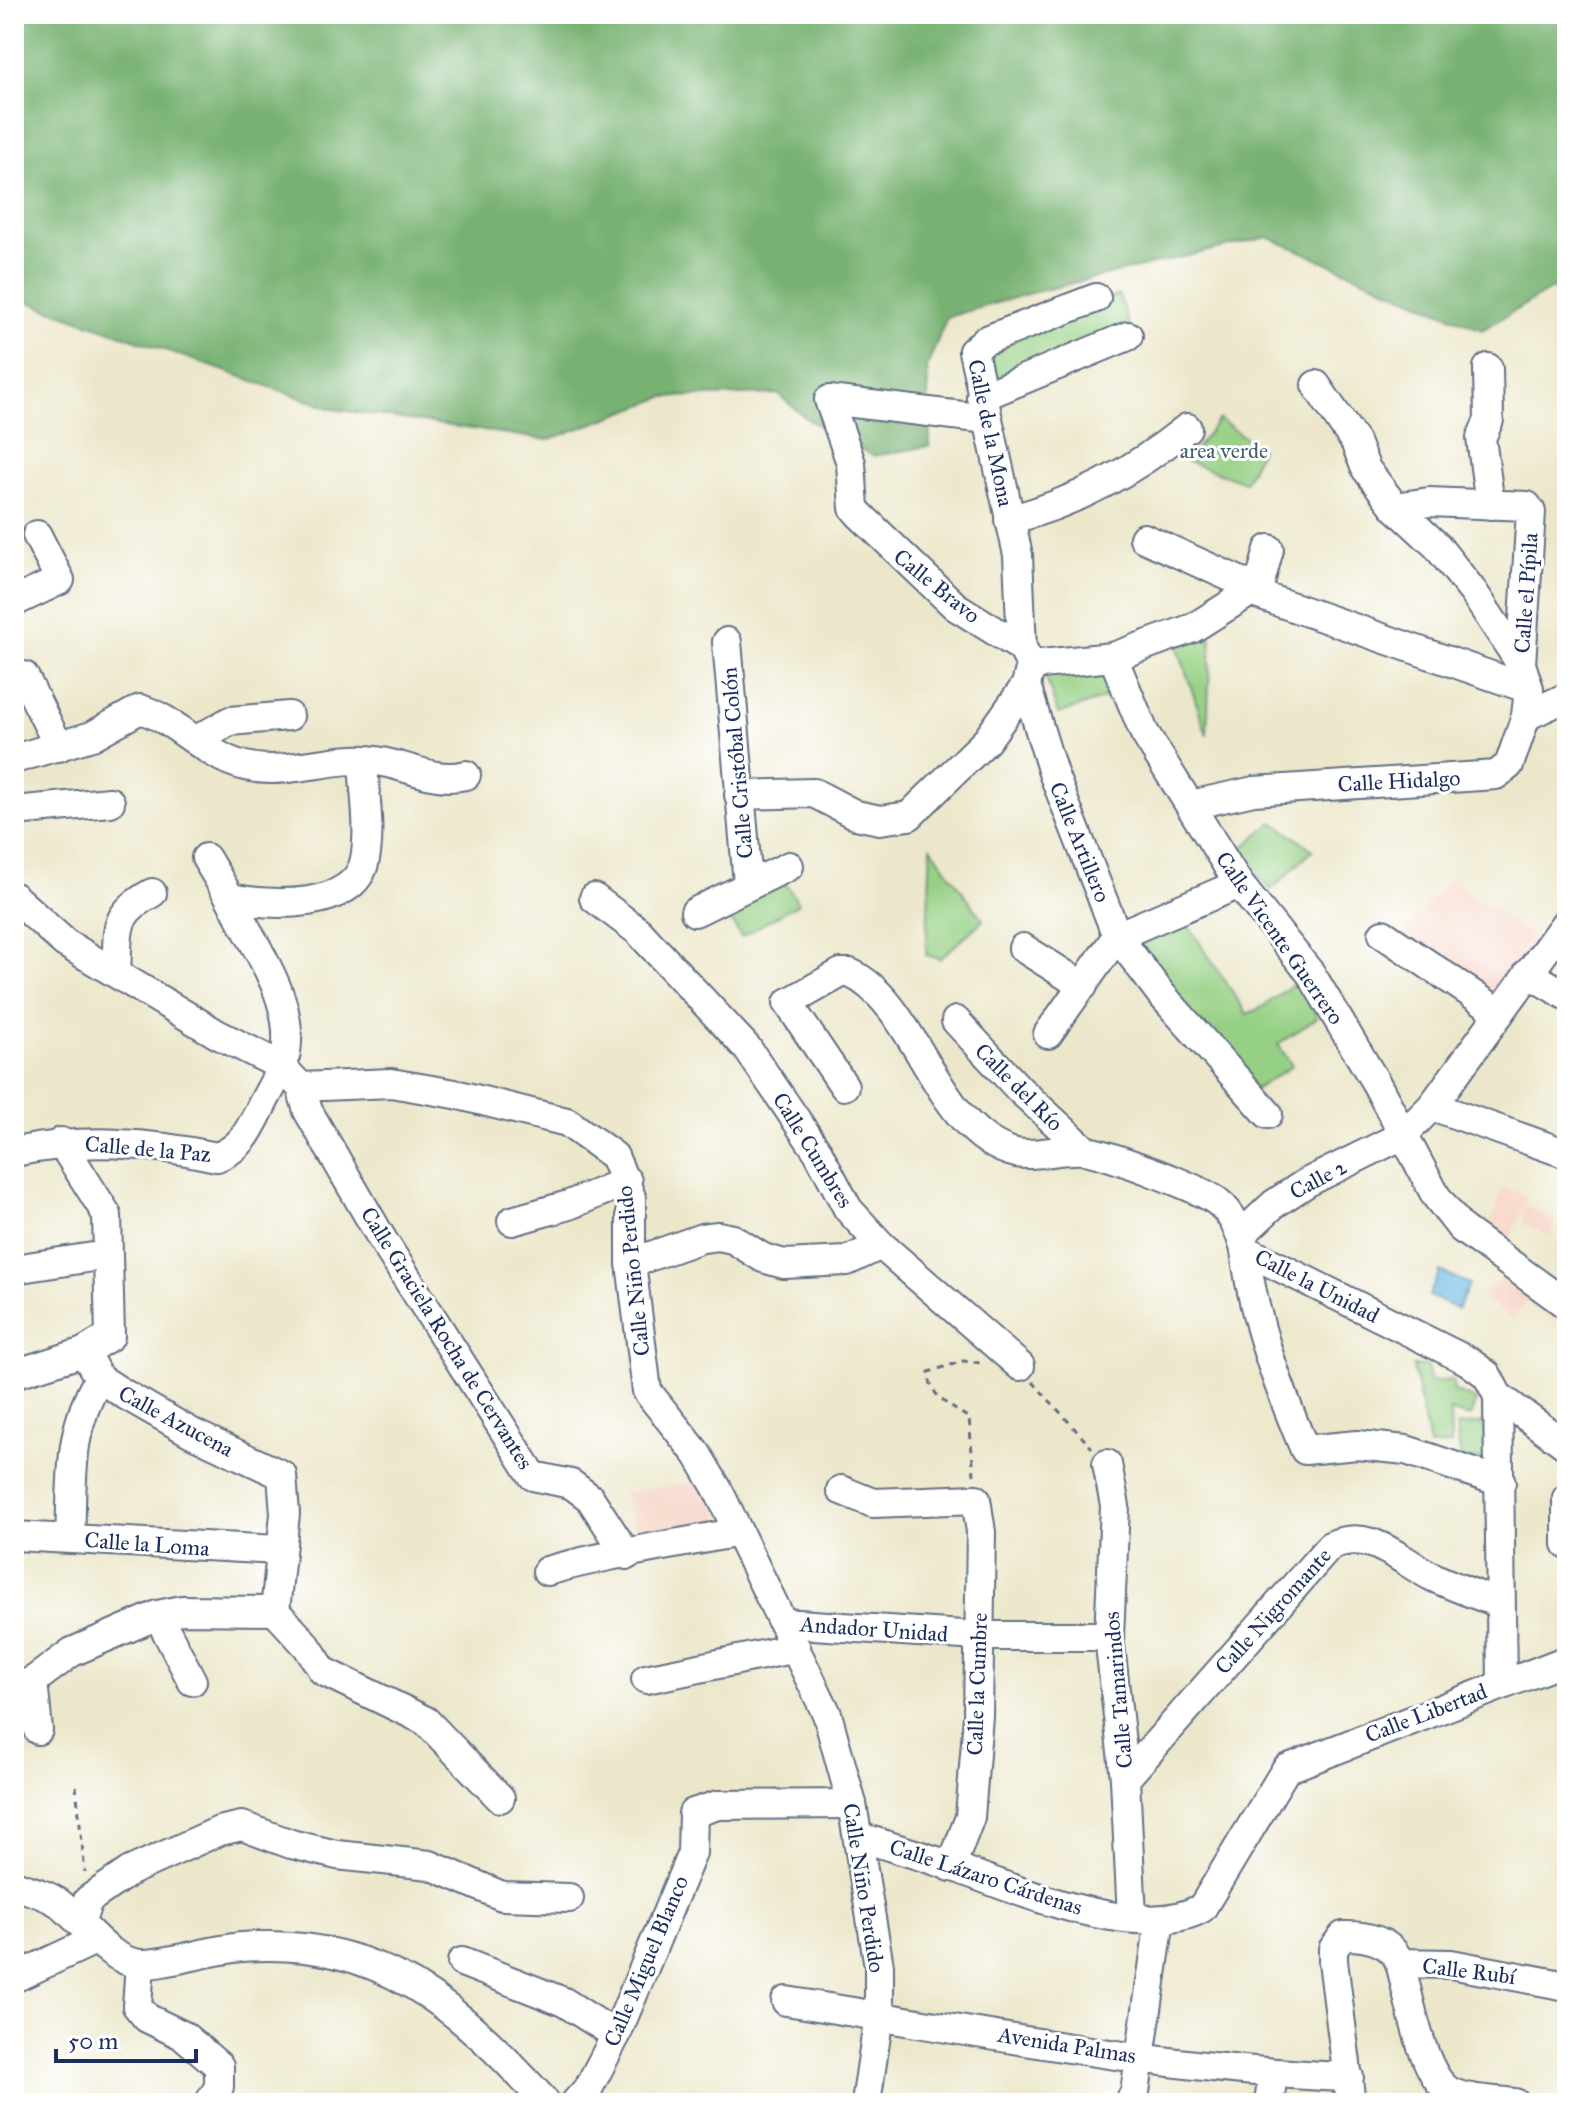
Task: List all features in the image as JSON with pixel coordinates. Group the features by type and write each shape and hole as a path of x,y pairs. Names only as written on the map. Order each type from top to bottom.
{"street":[{"name":"Calle de la Mona","path":"1009,520 973,357 976,346 1096,298"},
{"path":"984,408 1128,336"},
{"path":"1488,368 1489,420 1481,438 1490,505"},
{"path":"1316,385 1355,442 1366,469 1395,507 1437,546 1456,569 1525,689"},
{"name":"Calle Bravo","path":"984,408 829,400 851,463 854,508 884,543 1026,666"},
{"path":"1009,520 1058,507 1111,482 1141,465 1187,428"},
{"name":"Calle el Pípila","path":"1395,507 1429,502 1527,506 1531,512 1525,689"},
{"name":"Calle Artillero","path":"1009,520 1022,593 1026,666 1053,773 1117,936 1161,994 1268,1114"},
{"path":"14,602 60,580 37,535"},
{"path":"1144,538 1246,584 1254,593 1525,689 1567,697"},
{"path":"739,795 814,793 856,815 880,820 909,816 987,740 1026,666 1113,657 1193,628 1254,593 1269,549"},
{"name":"Calle Cristóbal Colón","path":"727,642 748,884"},
{"name":"Calle Vicente Guerrero","path":"1113,657 1144,732 1239,884 1311,974 1436,1196 1461,1228 1567,1305"},
{"path":"24,676 59,747"},
{"name":"Calle Hidalgo","path":"1191,805 1269,790 1496,775 1509,765 1525,689"},
{"path":"14,759 92,736 140,709 159,715 230,761 270,771 363,760 442,778 466,775"},
{"path":"197,740 230,721 289,716"},
{"path":"206,858 230,898 287,905 341,892 360,874 365,858 363,760"},
{"path":"14,811 110,802"},
{"path":"695,912 789,866"},
{"path":"1048,1034 1117,936 1239,884"},
{"path":"116,972 120,921 129,905 152,893"},
{"path":"14,897 65,943 217,1034 281,1066 301,1087"},
{"name":"Calle de la Paz","path":"14,1152 61,1142 142,1143 217,1157 231,1152 246,1138 281,1066 288,1032 277,991 230,898"},
{"name":"Calle Cumbres","path":"594,898 638,931 747,1048 825,1164 848,1209 881,1245 1020,1366"},
{"name":"Calle 2","path":"1243,1242 1274,1204 1306,1183 1403,1135 1432,1106 1567,921"},
{"path":"1383,934 1500,1013"},
{"path":"1023,948 1083,986"},
{"name":"Calle la Unidad","path":"844,1086 788,1003 841,973 850,973 882,1000 952,1105 982,1135 1017,1153 1085,1150 1126,1161 1219,1202 1243,1242 1468,1361 1487,1375 1498,1396 1567,1446"},
{"path":"1528,973 1567,996"},
{"name":"Calle del Río","path":"956,1021 1009,1079 1085,1150"},
{"name":"Calle Niño Perdido","path":"301,1087 391,1083 455,1094 567,1122 614,1156 627,1181 631,1197 631,1263 647,1391 697,1454 796,1648 827,1714 852,1804 860,1837 879,1966 879,2015 866,2103"},
{"name":"Calle Graciela Rocha de Cervantes","path":"301,1087 308,1111 382,1239 533,1476 571,1484 590,1498 627,1555"},
{"path":"1432,1106 1567,1154"},
{"path":"14,1374 84,1352 110,1336 106,1255 108,1231 104,1208 61,1142"},
{"path":"512,1221 569,1205 627,1181"},
{"path":"631,1263 702,1238 718,1236 733,1239 763,1258 784,1264 847,1261 881,1245"},
{"path":"1243,1242 1249,1283 1264,1340 1305,1450 1357,1445 1406,1450 1501,1482"},
{"path":"14,1269 106,1255"},
{"name":"Calle Azucena","path":"84,1352 99,1378 192,1433 282,1475 285,1514 280,1550"},
{"path":"70,1538 72,1454 81,1409 99,1378"},
{"path":"1498,1396 1502,1684"},
{"name":"Calle Tamarindos","path":"1107,1464 1115,1506 1109,1636 1125,1779 1132,1917"},
{"path":"841,1490 873,1503 976,1499"},
{"path":"1567,1498 1567,1544"},
{"name":"Calle la Cumbre","path":"951,1867 970,1817 978,1716 981,1532 976,1499"},
{"path":"547,1571 600,1556 627,1555 738,1532"},
{"name":"Calle la Loma","path":"14,1536 280,1550"},
{"name":"Calle Nigromante","path":"1125,1779 1330,1546 1345,1539 1367,1541 1387,1548 1432,1577 1499,1603"},
{"path":"275,1611 280,1550"},
{"path":"38,1730 24,1685 72,1652 158,1615 182,1610 275,1611 307,1646 323,1671 426,1721 500,1798"},
{"path":"158,1615 192,1681"},
{"name":"Andador Unidad","path":"783,1623 978,1636 1109,1636"},
{"path":"646,1679 796,1648"},
{"name":"Calle Libertad","path":"1160,1920 1184,1918 1202,1908 1286,1769 1567,1660"},
{"name":"Calle Miguel Blanco","path":"575,2103 589,2087 616,2035 692,1853 693,1813 718,1805 852,1804"},
{"path":"14,1978 88,1921 130,1871 219,1831 242,1826 291,1844 337,1855 430,1865 502,1896 569,1898"},
{"name":"Calle Lázaro Cárdenas","path":"860,1837 1068,1907 1160,1920"},
{"path":"14,1885 56,1901 88,1921 140,1964 242,1947 292,1947 347,1956 393,1972 447,2006 491,2043 546,2103"},
{"path":"1129,2103 1135,2092 1160,1920"},
{"name":"Calle Rubí","path":"1350,2090 1333,1961 1336,1941 1353,1936 1384,1943 1395,1951 1400,1963 1451,1964 1567,1986"},
{"path":"462,1962 564,2002 616,2035"},
{"path":"1400,1963 1430,2068 1439,2085 1455,2094 1515,2103"},
{"path":"140,1964 137,2006 147,2018 184,2036 219,2066 219,2087 209,2103"},
{"name":"Avenida Palmas","path":"786,2001 1273,2074 1350,2090"},
{"path":"1269,2103 1273,2074"}],"path":[{"path":"976,1499 969,1418 938,1398 929,1383 929,1372 963,1361 1020,1366 1107,1464"},
{"path":"76,1786 88,1921"}],"shaded area":[{"path":"1448,879 1543,943 1499,1004 1400,939"},
{"path":"1503,1187 1527,1196 1524,1204 1556,1220 1550,1236 1523,1223 1523,1207 1510,1240 1488,1231"},
{"path":"1512,1272 1562,1311 1554,1321 1526,1301 1513,1319 1481,1296"},
{"path":"705,1480 724,1530 644,1545 623,1493"}],"green space":[{"path":"14,14 1567,14 1567,280 1482,330 1268,237 1031,293 947,317 927,367 930,446 873,456 807,419 778,394 664,397 548,440 333,409 14,297"},
{"path":"1119,295 1131,331 998,379 984,341"},
{"name":"area verde","path":"1219,419 1261,449 1245,482 1186,461"},
{"path":"1211,637 1207,735 1177,645"},
{"path":"1110,659 1125,691 1058,714 1044,671"},
{"path":"1273,822 1313,850 1271,890 1238,852"},
{"path":"931,847 983,920 940,959 926,955"},
{"path":"780,876 799,903 741,937 723,906"},
{"path":"1182,916 1247,1014 1263,1007 1301,978 1317,1018 1278,1044 1292,1066 1254,1090 1126,939"},
{"path":"1413,1366 1427,1366 1431,1382 1453,1380 1454,1391 1476,1400 1470,1417 1450,1411 1451,1445 1429,1446"},
{"path":"1486,1423 1490,1459 1461,1460 1456,1426"}],"water":[{"path":"1440,1271 1469,1284 1458,1309 1429,1296"}]}
